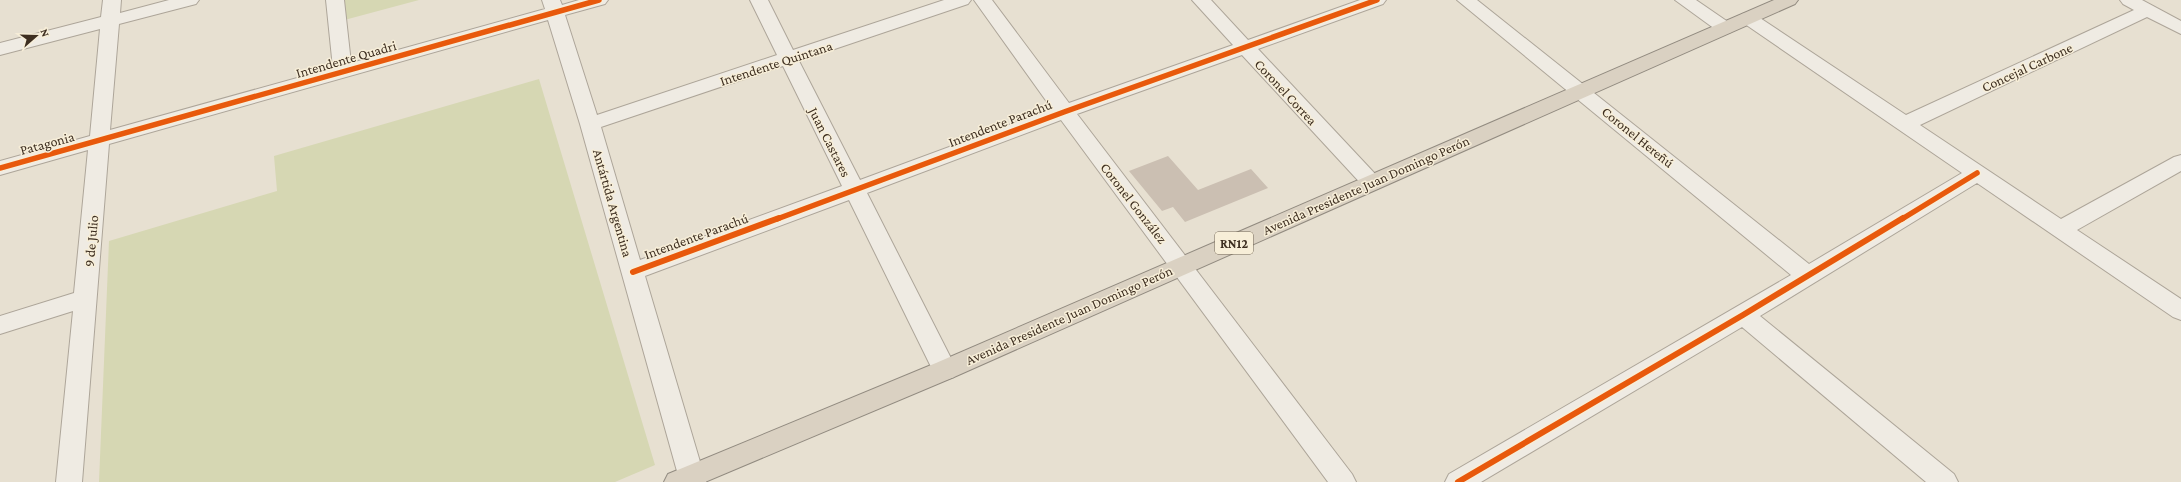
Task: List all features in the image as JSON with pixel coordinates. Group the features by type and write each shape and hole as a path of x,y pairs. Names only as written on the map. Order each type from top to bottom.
{"highway":[{"name":"Avenida Presidente Juan Domingo Perón","path":"687,480 945,370 1788,0"}],"street":[{"path":"0,50 111,10 190,0"},
{"path":"335,0 343,73"},
{"name":"Intendente Quadri","path":"100,141 343,73 552,7 599,0"},
{"name":"Juan Castares","path":"759,0 787,59 945,370"},
{"name":"Intendente Quintana","path":"590,124 962,0"},
{"name":"Coronel González","path":"984,0 1064,112 1182,266 1343,482"},
{"name":"Coronel Correa","path":"1201,0 1372,183"},
{"name":"Intendente Parachú","path":"632,272 855,191 1064,112 1377,0"},
{"name":"Coronel Hereñú","path":"1466,0 1582,91 1808,276"},
{"path":"1684,0 1725,28"},
{"path":"2129,0 2181,28"},
{"name":"Antártida Argentina","path":"552,7 590,124 632,272 687,480"},
{"name":"9 de Julio","path":"69,482 111,10"},
{"name":"Concejal Carbone","path":"1905,124 2148,10"},
{"path":"1748,18 2181,311"},
{"name":"Patagonia","path":"0,168 100,141"},
{"path":"2060,229 2181,162"},
{"path":"1458,482 1808,276 1977,173"},
{"path":"0,325 86,298"},
{"path":"1743,314 1945,482"}],"green space":[{"path":"335,0 419,0 337,22"},
{"path":"539,79 655,465 615,482 99,482 109,241 277,191 274,156"}],"building":[{"path":"1168,156 1198,190 1251,169 1268,188 1185,222 1173,207 1162,211 1129,171"}],"cycle path":[{"path":"0,168 599,0"},
{"path":"633,272 1064,112 1377,0"},
{"path":"1458,482 1743,315 1977,173"}]}
